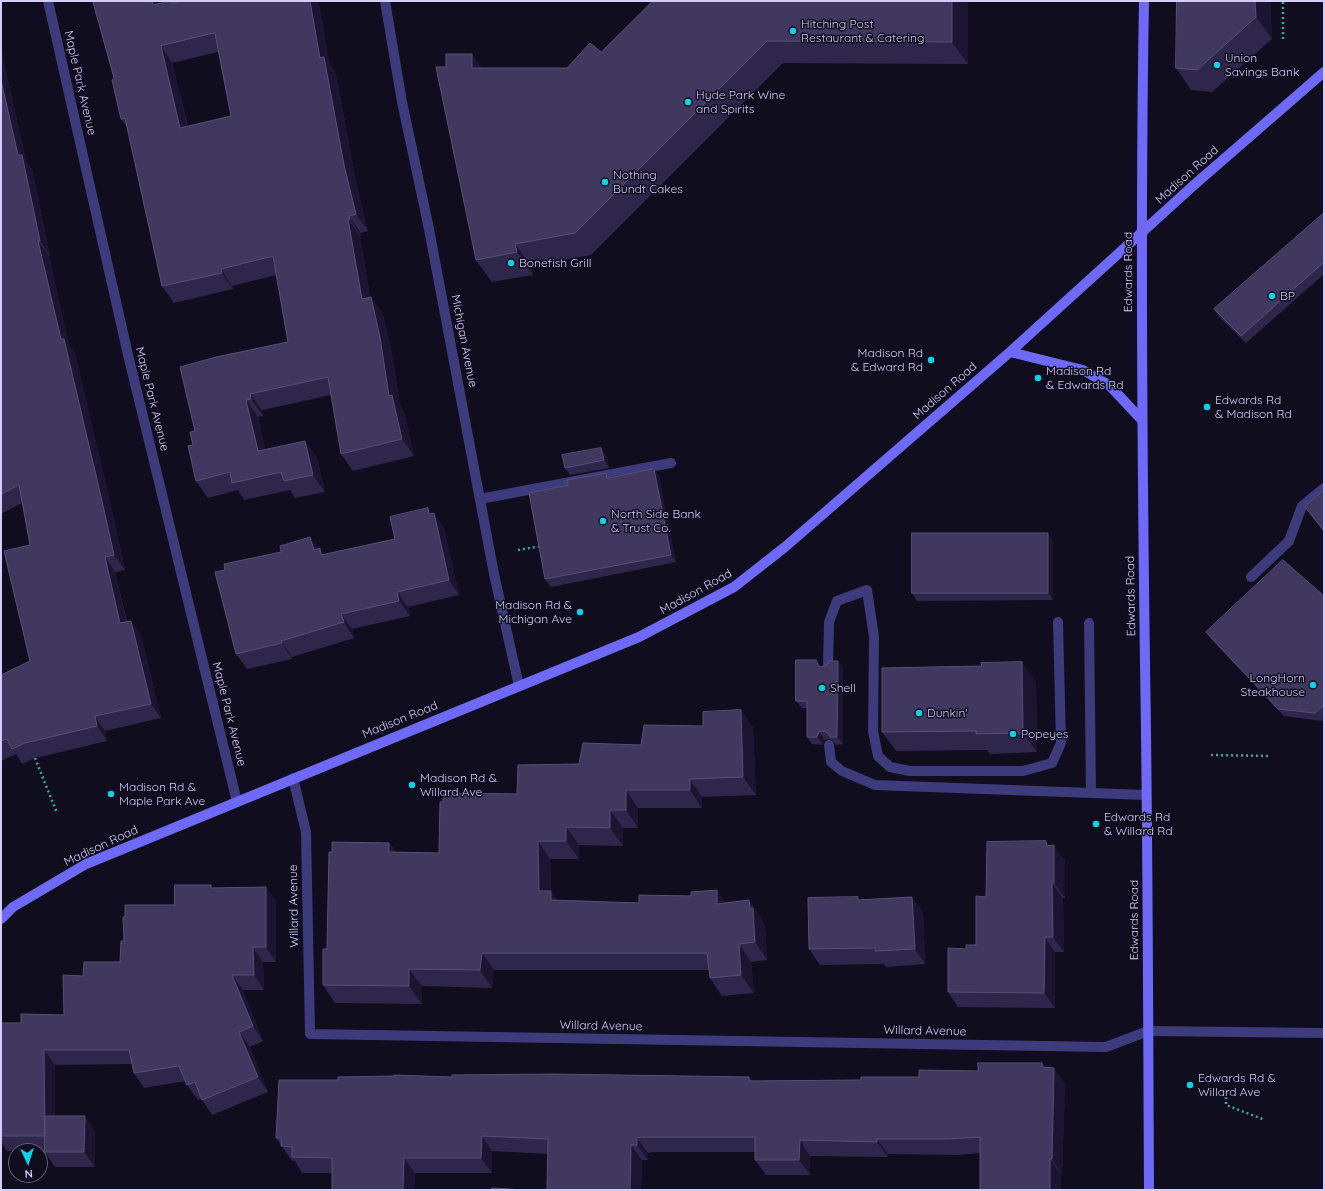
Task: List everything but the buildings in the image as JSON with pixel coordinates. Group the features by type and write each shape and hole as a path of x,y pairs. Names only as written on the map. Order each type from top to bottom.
{"main road":[{"name":"Edwards Road","path":"1144,1 1141,234 1141,419 1149,1190"},
{"name":"Madison Road","path":"1,919 13,907 86,864 639,637 734,587 797,537 1010,352 1324,72"},
{"path":"1010,352 1083,370 1109,385 1141,419"}],"street":[{"name":"Maple Park Avenue","path":"48,1 131,367 237,802"},
{"name":"Michigan Avenue","path":"385,1 402,102 428,224 494,574 518,686"},
{"path":"480,498 671,463"},
{"path":"1251,577 1289,541 1302,506 1324,488"},
{"path":"828,668 828,622 837,601 867,590 874,637 873,731 878,756 890,767 910,771 1022,771 1052,763 1061,743 1058,622"},
{"path":"1090,623 1091,792"},
{"path":"829,745 830,762 842,771 875,785 1146,795"},
{"name":"Willard Avenue","path":"293,778 306,832 310,1034 1106,1047 1148,1031"},
{"path":"1148,1031 1324,1033"}],"path":[{"path":"1283,1 1283,38"},
{"path":"518,550 543,546"},
{"path":"1211,755 1269,756"},
{"path":"35,758 57,813"},
{"path":"1226,1092 1226,1105 1266,1120"}],"place":[{"name":"Hitching Post Restaurant & Catering","path":"793,31"},
{"name":"Union Savings Bank","path":"1217,65"},
{"name":"Hyde Park Wine and Spirits","path":"688,102"},
{"name":"Nothing Bundt Cakes","path":"605,182"},
{"name":"Bonefish Grill","path":"511,263"},
{"name":"BP","path":"1272,296"},
{"name":"Madison Rd & Edward Rd","path":"931,360"},
{"name":"Madison Rd & Edwards Rd","path":"1038,378"},
{"name":"Edwards Rd & Madison Rd","path":"1207,407"},
{"name":"North Side Bank & Trust Co.","path":"603,521"},
{"name":"Madison Rd & Michigan Ave","path":"580,612"},
{"name":"LongHorn Steakhouse","path":"1313,685"},
{"name":"Shell","path":"822,688"},
{"name":"Dunkin'","path":"919,713"},
{"name":"Popeyes","path":"1013,734"},
{"name":"Madison Rd & Willard Ave","path":"412,785"},
{"name":"Madison Rd & Maple Park Ave","path":"111,794"},
{"name":"Edwards Rd & Willard Rd","path":"1096,824"},
{"name":"Edwards Rd & Willard Ave","path":"1190,1085"}]}
